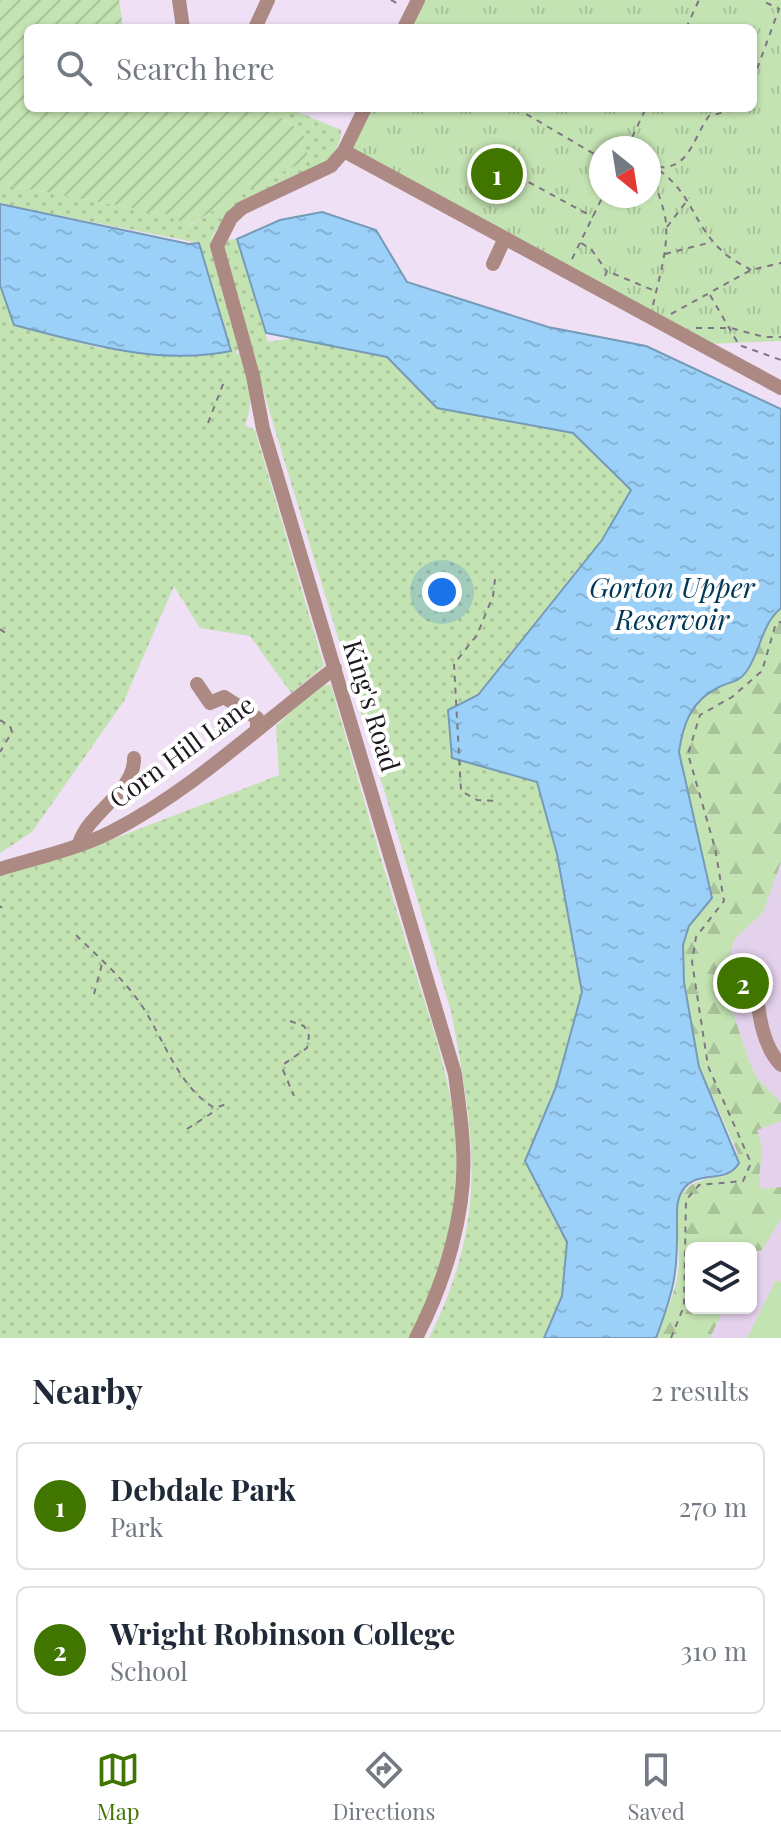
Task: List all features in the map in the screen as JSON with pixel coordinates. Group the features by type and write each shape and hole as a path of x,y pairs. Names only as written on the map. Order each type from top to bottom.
{"street":[{"path":"179,0 182,24"},
{"path":"257,24 268,0"},
{"path":"406,24 418,0"},
{"path":"363,112 344,151 781,388"},
{"name":"King's Road","path":"344,151 331,166 242,208 231,218 217,246 253,376 263,429 455,1074 464,1150 455,1231 432,1306 416,1338"},
{"path":"493,264 504,240"},
{"name":"Corn Hill Lane","path":"0,869 79,844 141,815 335,668"},
{"path":"197,684 210,703 224,697 257,718 257,729"},
{"path":"79,844 91,819 131,773 134,758"},
{"path":"753,964 764,1032 769,1049 781,1065"}],"path":[{"path":"688,24 699,0"},
{"path":"757,69 779,9 761,0"},
{"path":"523,112 589,151"},
{"path":"633,136 644,112"},
{"path":"661,168 669,169 680,163 709,116 725,112"},
{"path":"497,165 593,217"},
{"path":"661,172 689,198 720,250 751,270"},
{"path":"666,228 689,198"},
{"path":"565,273 597,208"},
{"path":"651,319 666,228 661,208"},
{"path":"663,254 692,250 713,241"},
{"path":"581,242 591,249 607,271 656,292"},
{"path":"651,319 710,295 751,270 781,263"},
{"path":"599,291 607,271"},
{"path":"710,295 739,345 781,360"},
{"path":"731,328 764,337 781,337"},
{"path":"208,423 223,383"},
{"path":"495,579 493,596 477,635 454,660 461,791 477,800 496,801"},
{"path":"671,1338 684,1306 686,1200 699,1185 743,1181 751,1163 708,1066 692,962 696,937 724,901 715,848 688,754 700,715 732,697 762,671 776,623 781,622"},
{"path":"0,629 8,635"},
{"path":"0,720 10,726 12,732 0,752"},
{"path":"76,935 132,992 177,1068 208,1104 219,1108"},
{"path":"94,994 102,964"},
{"path":"290,1021 304,1026 310,1043 302,1053 284,1064 283,1070 291,1091"},
{"path":"187,1129 229,1103"},
{"path":"208,1104 209,1116"}],"shaded area":[{"path":"781,646 781,1338 679,1338 689,1314 757,1314 757,1242 750,1242 704,971"}],"green space":[{"path":"0,0 119,0 122,24 24,24 24,112 273,112 303,133 308,159 236,196 187,227 171,215 0,184"},
{"path":"422,0 781,0 781,341 705,344 353,152 350,144 366,112 757,112 757,24 410,24"},
{"path":"273,112 298,112 341,130 336,149 324,163 240,207 222,222 211,241 237,239 268,342 292,338 387,357 437,408 573,433 631,490 602,540 478,695 448,711 452,758 537,781 557,854 582,992 556,1087 525,1161 567,1242 562,1296 544,1338 429,1338 448,1295 461,1254 469,1215 472,1177 466,1098 451,1011 250,347 236,351 237,354 243,353 250,389 250,407 245,425 255,430 324,666 291,693 250,636 200,628 174,586 124,701 32,832 0,853 0,285 14,325 104,349 199,243 0,204 0,184 171,215 188,227 236,196 303,133"},
{"path":"781,608 781,862 763,912 735,939 726,965 729,1001 750,1064 757,1078 781,1103 781,1121 757,1130 762,1156 761,1189 781,1187 781,1219 762,1250 757,1251 757,1242 685,1242 685,1314 721,1314 710,1338 656,1338 678,1273 677,1208 681,1196 689,1187 704,1180 726,1176 738,1153 699,1067 684,982 683,945 689,926 712,897 679,752 690,714 710,692 746,672 774,615"},
{"path":"331,685 438,1045 453,1116 457,1165 452,1216 440,1268 421,1316 409,1338 0,1338 0,876 95,846 279,775 276,726 318,686"},
{"path":"776,1280 781,1282 781,1338 747,1338"}],"water":[{"path":"0,204 189,244 199,243 231,351 177,356 149,354 94,345 14,325 0,285"},
{"name":"Gorton Upper Reservoir","path":"322,212 376,230 407,282 548,327 646,346 781,409 781,608 769,623 743,676 710,692 690,714 679,752 712,898 689,926 683,945 684,982 699,1067 739,1163 728,1173 691,1182 680,1195 674,1281 656,1338 544,1338 562,1296 567,1242 525,1161 556,1087 582,992 557,854 537,782 452,758 448,710 478,695 602,540 631,490 573,433 437,408 387,357 266,333 237,239 280,220"}],"place":[{"name":"Debdale Park","path":"497,174"},
{"name":"Wright Robinson College","path":"743,983"}]}
